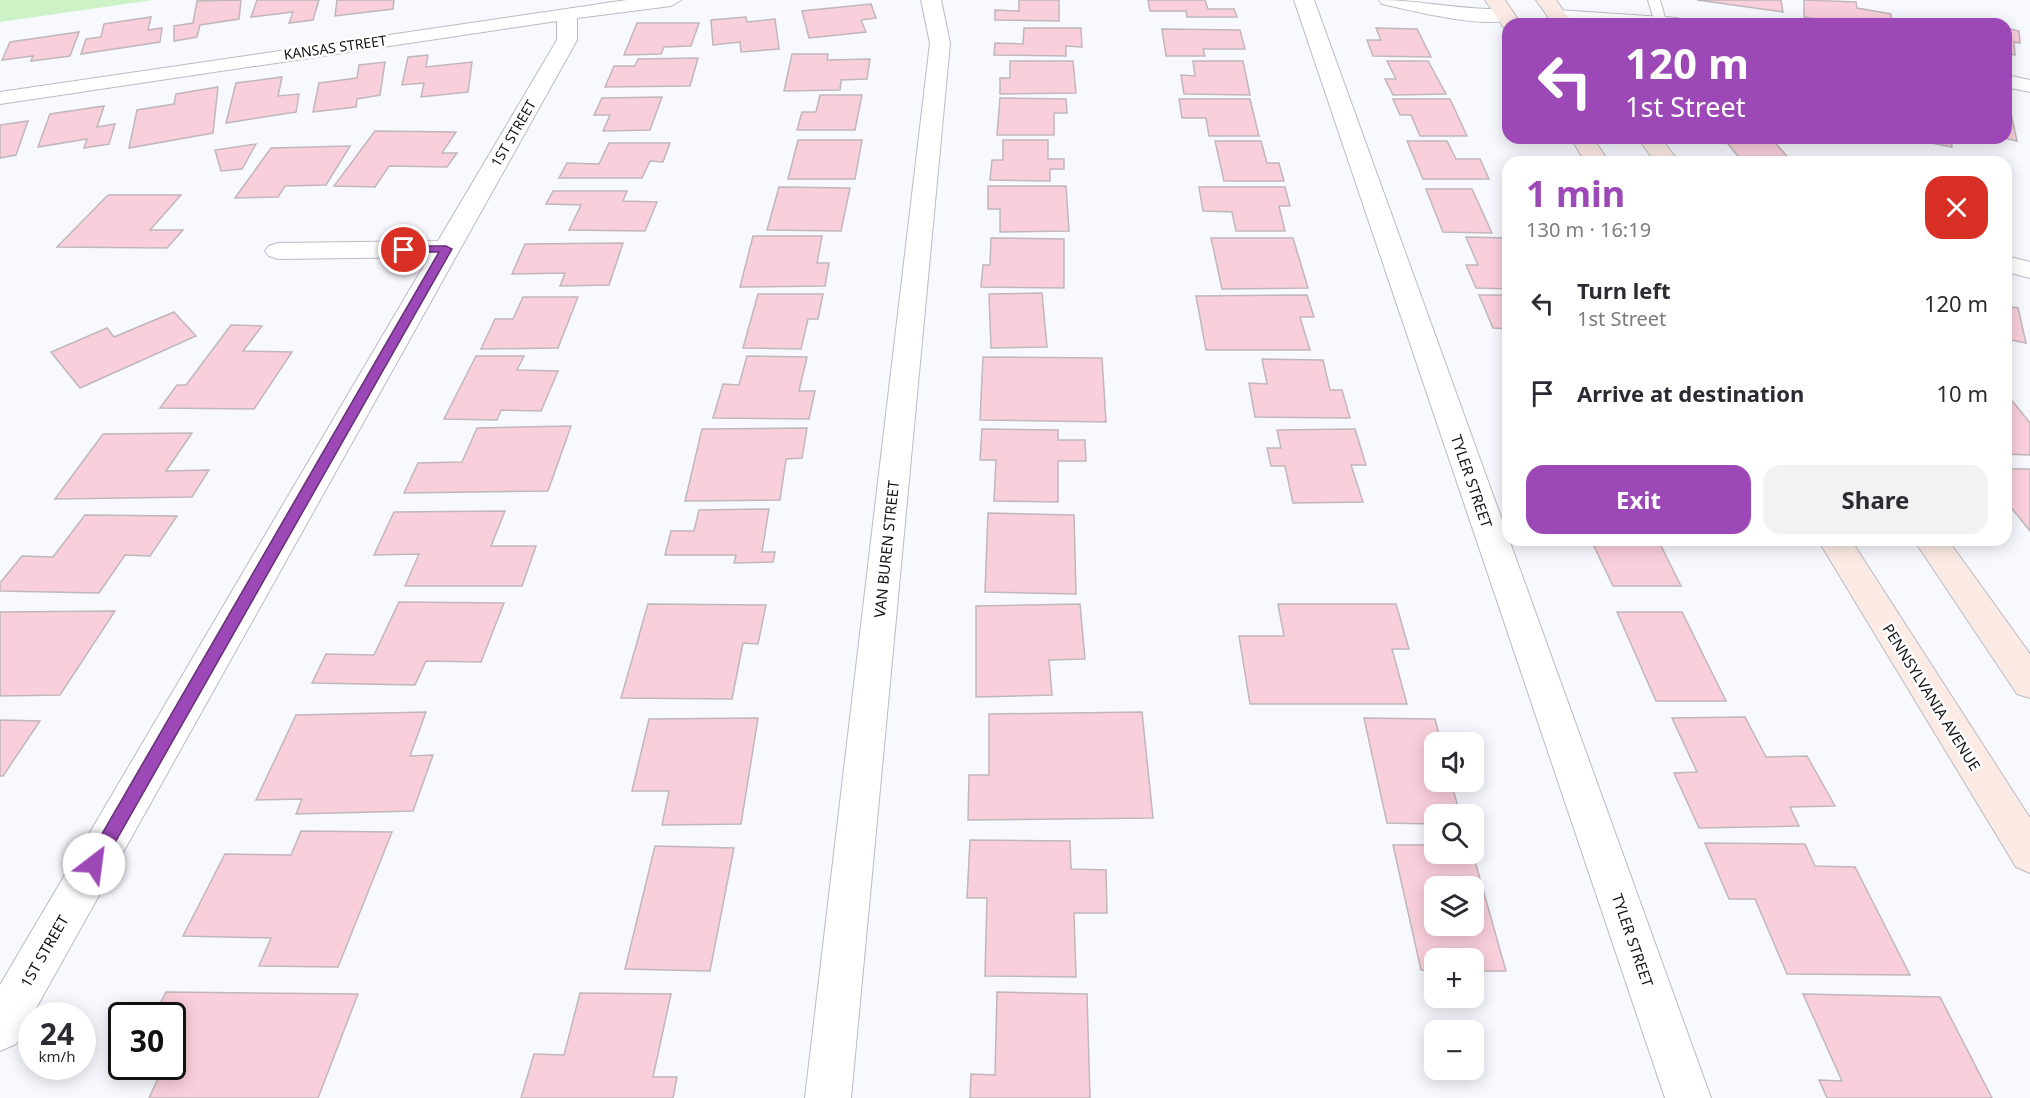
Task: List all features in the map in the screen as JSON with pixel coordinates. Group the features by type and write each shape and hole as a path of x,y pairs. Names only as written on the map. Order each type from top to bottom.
{"main road":[{"name":"PENNSYLVANIA AVENUE","path":"1838,546 2030,854"},
{"path":"1934,546 2030,683"}],"street":[{"name":"KANSAS STREET","path":"0,98 567,13 671,0"},
{"name":"VAN BUREN STREET","path":"828,1098 940,43 931,0"},
{"name":"TYLER STREET","path":"1304,0 1688,1098"},
{"path":"1389,0 1448,14 1504,13"},
{"name":"1ST STREET","path":"0,1028 567,40 567,13"},
{"path":"1556,13 1612,18"},
{"path":"2012,82 2030,86"},
{"path":"278,251 446,249"},
{"path":"2012,266 2030,270"}],"lane":[{"path":"1654,0 1666,18"}],"green space":[{"path":"0,0 153,0 0,22"}],"building":[{"path":"241,0 239,19 200,25 197,37 174,41 174,26 193,23 197,1"},
{"path":"257,0 319,0 313,20 289,23 293,12 251,17"},
{"path":"337,0 394,0 393,9 335,16"},
{"path":"1019,0 1059,0 1059,21 995,20 995,10 1019,11"},
{"path":"1148,0 1205,0 1208,9 1234,9 1237,17 1187,17 1186,11 1150,11"},
{"path":"1697,0 1781,0 1783,12"},
{"path":"1804,0 1856,2 1857,8 1891,14 1891,18 1810,18 1804,17"},
{"path":"871,4 876,18 861,20 866,32 809,38 802,11"},
{"path":"151,17 148,30 162,28 160,42 81,54 86,39 101,37 104,24"},
{"path":"746,17 747,22 775,19 779,49 741,52 740,42 713,45 711,20"},
{"path":"637,23 699,23 691,46 664,47 661,54 624,55"},
{"path":"1024,28 1081,28 1082,47 1066,46 1066,56 994,55 995,43 1023,44"},
{"path":"1376,28 1417,29 1431,57 1373,56 1367,40 1381,40"},
{"path":"1162,29 1240,30 1245,49 1203,49 1205,56 1166,56"},
{"path":"2012,29 2019,31 2020,43 2014,42 2015,55 2012,54"},
{"path":"79,32 70,56 31,61 33,56 2,60 10,42"},
{"path":"792,54 828,54 827,60 870,59 867,79 841,80 840,90 784,91"},
{"path":"428,55 426,67 472,62 468,92 421,97 424,83 402,85 408,57"},
{"path":"698,58 690,86 605,87 614,66 635,66 638,59"},
{"path":"1010,61 1073,61 1076,93 1000,94 1000,78 1010,78"},
{"path":"1193,61 1243,61 1250,95 1184,94 1181,75 1195,76"},
{"path":"1387,61 1428,61 1446,94 1393,95 1385,79 1396,79"},
{"path":"385,62 380,95 357,99 356,107 313,112 319,83 357,78 359,65"},
{"path":"282,77 278,96 299,94 296,112 226,123 236,83"},
{"path":"218,87 213,133 129,148 137,110 174,104 176,94"},
{"path":"820,95 862,95 855,130 797,130 802,112 816,112"},
{"path":"662,97 650,130 603,131 610,115 594,115 602,98"},
{"path":"1000,98 1066,99 1067,113 1054,113 1054,135 997,135"},
{"path":"1179,99 1250,99 1259,136 1209,136 1206,118 1182,118"},
{"path":"1393,99 1450,99 1467,136 1420,136 1411,115 1400,115"},
{"path":"104,106 97,127 115,124 109,144 84,148 87,139 38,147 50,114"},
{"path":"2012,118 2017,141 2012,140"},
{"path":"28,121 16,155 0,158 0,125"},
{"path":"375,131 456,132 442,153 457,153 447,167 389,166 375,187 334,186"},
{"path":"798,140 862,140 855,179 788,179"},
{"path":"1003,140 1048,140 1048,159 1064,159 1064,169 1050,169 1050,181 990,180 992,160 1003,160"},
{"path":"1215,141 1261,141 1267,163 1279,163 1284,181 1224,181"},
{"path":"1407,141 1447,141 1456,159 1480,159 1489,179 1423,179"},
{"path":"609,143 670,143 663,162 650,161 642,178 559,178 567,163 599,164"},
{"path":"256,144 242,169 221,171 215,150"},
{"path":"1728,144 1776,144 1787,156 1738,156"},
{"path":"350,146 326,185 285,186 278,197 235,198 271,148"},
{"path":"988,186 1066,186 1069,231 1000,232 1000,209 988,209"},
{"path":"779,187 850,188 841,231 767,230"},
{"path":"1199,187 1285,187 1290,206 1279,206 1285,231 1236,231 1232,212 1203,211"},
{"path":"1426,189 1472,189 1492,233 1443,232"},
{"path":"553,191 627,191 623,201 657,202 645,231 569,230 581,205 546,204"},
{"path":"108,195 181,195 150,230 183,230 167,248 57,247"},
{"path":"753,236 822,236 817,263 829,263 825,286 740,287"},
{"path":"1466,237 1502,238 1502,289 1476,288 1466,265 1478,265"},
{"path":"991,238 1064,239 1064,288 981,287 983,265 990,265"},
{"path":"1211,238 1293,238 1308,288 1222,289"},
{"path":"623,243 609,285 560,286 565,273 512,274 525,244"},
{"path":"1042,293 1047,347 991,348 989,294"},
{"path":"758,294 823,294 818,319 808,319 801,349 743,348"},
{"path":"1307,295 1314,317 1300,317 1310,350 1206,350 1196,296"},
{"path":"1479,295 1502,295 1502,329 1493,328"},
{"path":"523,297 578,297 558,348 481,349 495,319 513,319"},
{"path":"2012,307 2018,308 2026,343 2012,340"},
{"path":"174,312 196,336 80,388 51,352 107,328 114,337"},
{"path":"231,325 262,326 243,351 292,352 254,409 160,408 177,385 186,385"},
{"path":"476,356 524,356 517,370 558,371 541,411 501,410 497,420 444,419"},
{"path":"747,356 807,357 799,391 815,391 809,419 713,418 723,384 739,385"},
{"path":"983,357 1102,358 1106,422 980,420"},
{"path":"1262,359 1323,360 1330,390 1342,390 1350,418 1255,417 1249,383 1267,384"},
{"path":"2012,400 2030,423 2030,455 2012,454"},
{"path":"571,426 548,491 404,493 418,463 462,462 477,428"},
{"path":"807,428 802,458 786,459 780,500 685,501 702,429"},
{"path":"982,429 1058,430 1058,440 1085,440 1086,461 1058,461 1058,502 994,501 996,460 980,460"},
{"path":"1355,429 1366,465 1351,465 1363,502 1293,503 1285,466 1271,466 1267,448 1281,448 1277,430"},
{"path":"192,433 166,471 209,470 192,497 55,499 103,434"},
{"path":"2012,469 2030,469 2030,531 2012,508"},
{"path":"769,509 762,552 775,552 773,562 734,563 736,555 665,555 671,531 694,531 699,510"},
{"path":"505,511 491,546 536,546 522,586 405,586 419,554 374,555 394,512"},
{"path":"988,513 1074,515 1076,594 985,592"},
{"path":"85,515 177,516 150,556 125,555 99,593 0,591 0,583 22,556 53,557"},
{"path":"1594,546 1661,546 1681,586 1613,586"},
{"path":"399,602 504,603 481,662 426,661 415,685 312,683 326,654 374,655"},
{"path":"648,604 766,605 758,644 743,643 732,699 621,698"},
{"path":"1080,604 1085,659 1049,660 1052,695 976,697 976,606"},
{"path":"1278,604 1396,604 1409,649 1392,649 1407,704 1250,704 1239,636 1284,636"},
{"path":"115,611 60,695 0,696 0,612"},
{"path":"1617,612 1682,612 1726,701 1656,701"},
{"path":"426,712 410,756 433,755 413,811 296,814 302,799 256,800 296,715"},
{"path":"1142,712 1153,818 968,820 969,775 989,775 989,714"},
{"path":"1745,717 1766,757 1807,756 1835,806 1790,807 1799,826 1699,828 1674,773 1697,772 1672,718"},
{"path":"758,718 741,824 662,825 669,791 632,791 649,719"},
{"path":"1364,718 1435,719 1438,732 1424,732 1424,792 1454,792 1457,804 1424,804 1424,824 1387,823"},
{"path":"0,720 40,721 3,776 0,776"},
{"path":"301,831 392,832 338,967 259,966 271,938 183,936 225,854 291,855"},
{"path":"970,840 1070,841 1071,869 1106,870 1107,913 1074,913 1076,977 985,976 987,898 967,898"},
{"path":"1705,843 1805,844 1815,866 1855,867 1910,975 1787,974 1755,899 1729,899"},
{"path":"1393,845 1424,845 1424,864 1476,864 1479,876 1424,876 1424,936 1484,936 1484,893 1506,971 1484,971 1484,948 1424,948 1424,970 1421,970"},
{"path":"655,846 734,848 710,971 625,969"},
{"path":"166,992 358,994 318,1098 149,1098 157,1080 186,1080 186,1002 161,1002"},
{"path":"997,992 1087,994 1090,1098 970,1098 971,1074 995,1075"},
{"path":"580,993 671,994 653,1077 677,1077 673,1098 521,1098 534,1054 564,1055"},
{"path":"1803,994 1940,997 1992,1098 1827,1098 1819,1080 1842,1081"}],"route":[{"path":"94,864 446,249 404,250"}]}
